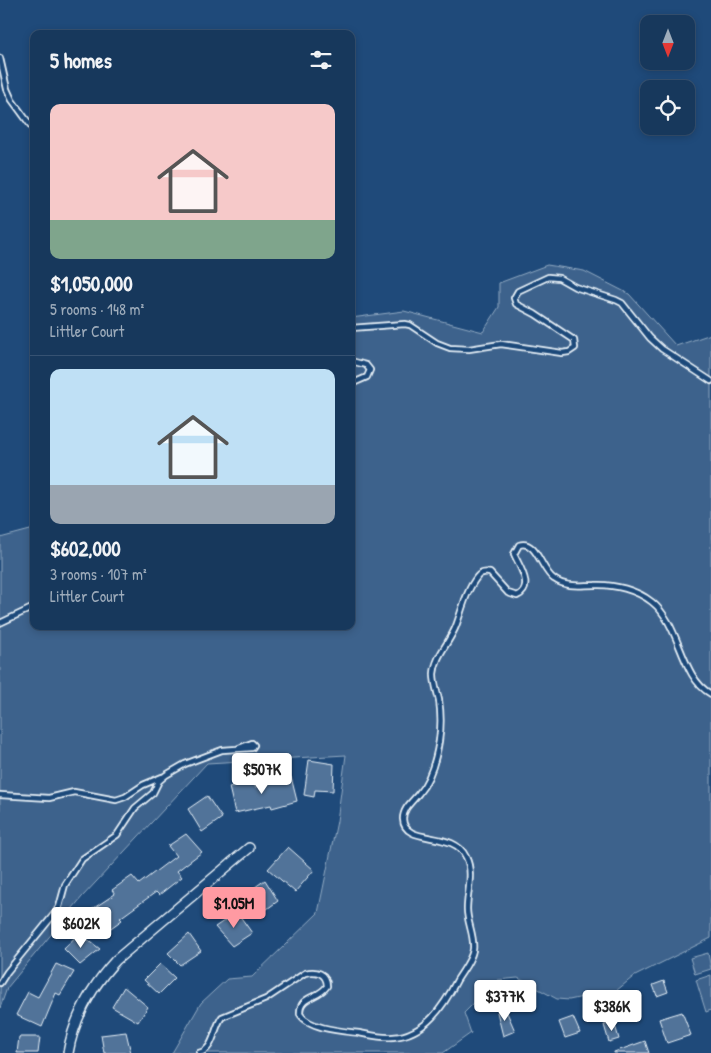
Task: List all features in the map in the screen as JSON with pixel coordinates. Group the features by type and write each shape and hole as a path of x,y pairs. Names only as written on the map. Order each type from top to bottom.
{"street":[{"path":"68,1053 78,1020 89,997 101,977 116,960 249,848"}],"lane":[{"path":"0,58 7,89 12,100 30,125"},
{"path":"355,328 401,323 410,325 437,343 450,348 469,349 501,344 562,353 569,352 574,348 574,340 535,314 516,304 514,298 518,292 548,276 559,278 575,287 622,303 650,338 662,349 711,381"},
{"path":"355,361 366,365 370,370 368,377 355,382"},
{"path":"199,1053 209,1046 218,1022 222,1018 266,999 305,973 312,971 322,974 327,986 324,990 302,1003 300,1014 308,1022 327,1028 379,1036 405,1035 424,1026 446,1000 468,963 474,948 467,912 468,863 463,852 454,843 415,834 405,825 403,816 406,809 428,781 439,742 440,710 434,675 437,662 456,627 469,592 478,575 492,574 510,595 517,596 524,592 525,580 514,554 519,545 531,546 547,572 556,580 574,586 598,585 620,588 651,601 668,620 680,650 695,678 711,694"},
{"path":"0,623 30,609"},
{"path":"0,795 49,798 74,792 116,800 186,764 216,751 239,748"},
{"path":"0,984 7,972 59,907 65,885 82,859 117,835 135,808 154,793 159,781 166,775"}],"shaded area":[{"path":"547,265 584,271 629,294 676,346 711,334 711,938 633,977 605,1000 593,1001 583,997 569,1000 557,999 518,978 497,980 464,1013 471,1033 443,1053 172,1053 201,1003 227,979 252,977 318,913 337,821 346,755 207,763 82,897 7,988 0,1008 0,538 30,530 30,630 355,630 355,317 404,311 483,332 499,307 499,283"},
{"path":"708,953 711,969 695,974 690,958"},
{"path":"711,975 711,1010 706,1012 696,980"}],"building":[{"path":"309,760 334,764 333,791 315,790 314,797 304,795"},
{"path":"291,777 297,801 272,808 271,805 235,813 229,787 254,781 255,787"},
{"path":"207,796 222,818 202,832 188,809"},
{"path":"186,834 202,852 177,871 182,877 159,895 156,892 120,918 122,920 101,935 85,914 115,894 112,890 132,876 139,884 176,856 168,846"},
{"path":"288,847 314,870 295,892 268,869"},
{"path":"265,880 278,901 260,914 244,895"},
{"path":"237,912 252,933 232,946 215,927"},
{"path":"79,933 100,949 80,965 64,949"},
{"path":"189,934 201,951 180,965 168,953"},
{"path":"56,964 74,972 60,995 56,993 42,1027 16,1015 28,992 38,997"},
{"path":"160,964 175,978 159,994 144,980"},
{"path":"664,981 668,992 657,996 653,985"},
{"path":"124,987 148,1007 138,1022 112,1007"},
{"path":"505,1008 515,1031 503,1036 497,1012"},
{"path":"682,1012 691,1035 667,1043 659,1019"},
{"path":"573,1017 580,1033 565,1038 559,1022"},
{"path":"614,1022 619,1039 609,1042 604,1025"},
{"path":"126,1032 131,1053 104,1053 101,1035"},
{"path":"19,1037 40,1037 38,1053 17,1053"},
{"path":"645,1041 649,1053 614,1053 614,1052"}]}
